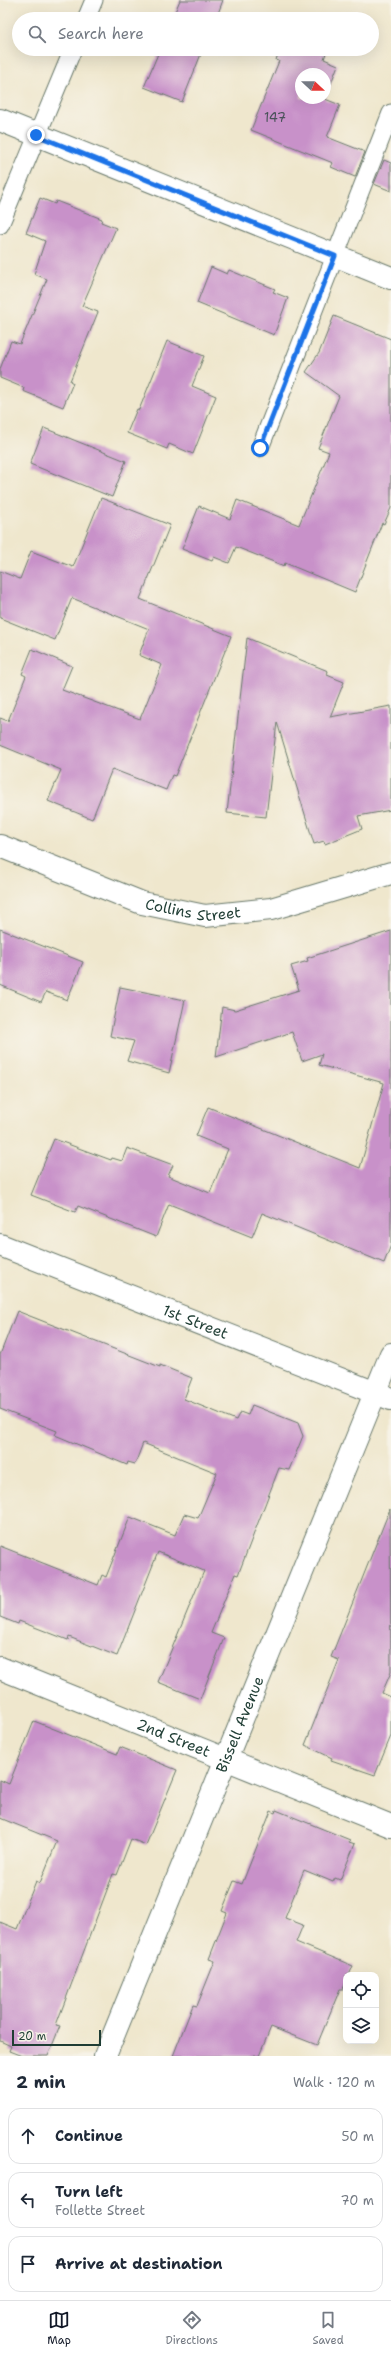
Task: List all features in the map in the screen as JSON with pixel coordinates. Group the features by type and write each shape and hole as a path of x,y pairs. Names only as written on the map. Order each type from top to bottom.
{"street":[{"path":"0,120 391,278"},
{"name":"Collins Street","path":"0,846 142,903 205,916 271,909 391,873"},
{"name":"1st Street","path":"0,1245 383,1396"},
{"name":"Bissell Avenue","path":"105,2056 226,1759 383,1396 391,1354"},
{"name":"2nd Street","path":"0,1668 391,1826"}],"lane":[{"path":"89,12 94,0"},
{"path":"0,225 70,56"},
{"path":"260,448 391,112"}],"building":[{"path":"180,0 223,0 219,12 175,12"},
{"path":"157,56 200,56 182,102 144,87"},
{"path":"277,56 325,56 324,59 338,65 331,83 331,68 295,68 295,104 331,104 331,101 340,105 327,137 365,152 355,177 331,167 333,163 251,130 279,61 276,60"},
{"path":"384,160 391,163 391,191 374,184"},
{"path":"40,198 55,204 56,201 102,219 101,222 116,228 82,306 98,312 70,381 73,383 63,407 23,391 24,388 0,378 0,369 11,341 20,344 47,279 34,274 45,241 26,233"},
{"path":"211,267 227,274 229,270 275,289 273,292 288,298 274,335 197,303"},
{"path":"334,316 391,339 391,508 384,524 382,523 355,592 285,563 284,566 236,547 229,563 214,557 212,561 182,549 199,506 230,519 237,500 299,525 329,452 318,448 339,396 306,372 319,353"},
{"path":"167,341 204,356 192,386 216,396 193,454 169,444 167,449 127,433 137,409 139,410"},
{"path":"44,428 126,461 112,497 30,464"},
{"path":"101,498 170,525 140,599 231,636 175,776 172,775 166,790 112,769 92,819 48,801 61,770 0,745 0,718 8,721 26,676 22,674 32,649 72,666 62,690 140,719 162,665 139,655 149,629 72,598 55,640 0,618 0,571 20,579 31,551 73,567"},
{"path":"247,638 328,671 327,675 344,682 330,717 391,706 391,810 358,816 362,829 325,844 324,841 314,844 277,722 266,817 227,813"},
{"path":"0,929 83,962 67,1000 46,992 41,1002 0,985"},
{"path":"391,931 391,1245 384,1263 262,1213 252,1237 169,1204 156,1237 78,1206 75,1212 31,1195 54,1139 111,1160 112,1158 122,1161 127,1148 173,1165 168,1176 210,1193 228,1149 196,1136 208,1107 360,1168 384,1083 319,1065 322,1054 302,1061 292,1032 216,1057 222,1007 235,1010 299,990 291,966 308,961 307,958"},
{"path":"120,987 185,1000 169,1073 127,1061 134,1041 110,1036"},
{"path":"17,1311 192,1378 184,1399 236,1420 240,1412 248,1415 252,1405 298,1423 303,1436 289,1470 279,1468 238,1575 235,1574 211,1633 224,1638 200,1699 158,1682 204,1571 158,1552 117,1656 69,1637 68,1640 19,1621 18,1624 0,1617 0,1546 98,1585 102,1575 106,1577 130,1517 175,1535 184,1514 198,1518 217,1473 143,1443 135,1464 128,1462 127,1465 55,1435 57,1431 0,1409 0,1355"},
{"path":"390,1509 391,1672 382,1693 391,1697 391,1736 375,1775 331,1760 332,1758 305,1745 339,1660 331,1657"},
{"path":"34,1721 117,1754 120,1747 177,1770 146,1845 131,1839 117,1875 113,1874 56,2025 60,2026 48,2056 22,2056 9,2051 11,2046 0,2041 0,1922 17,1929 36,1881 40,1883 57,1841 0,1818 0,1780 9,1784"},
{"path":"276,1810 350,1840 349,1842 355,1844 340,1880 335,1878 333,1882 304,1870 285,1918 303,1925 296,1942 353,1966 350,1972 343,1972 343,1989 340,1989 317,2045 271,2027 259,2056 173,2056 193,2005 197,2006 215,1961 209,1959 227,1913 222,1911 234,1881 242,1884 271,1811 275,1813"}],"route":[{"path":"36,135 335,256 260,448"}]}
